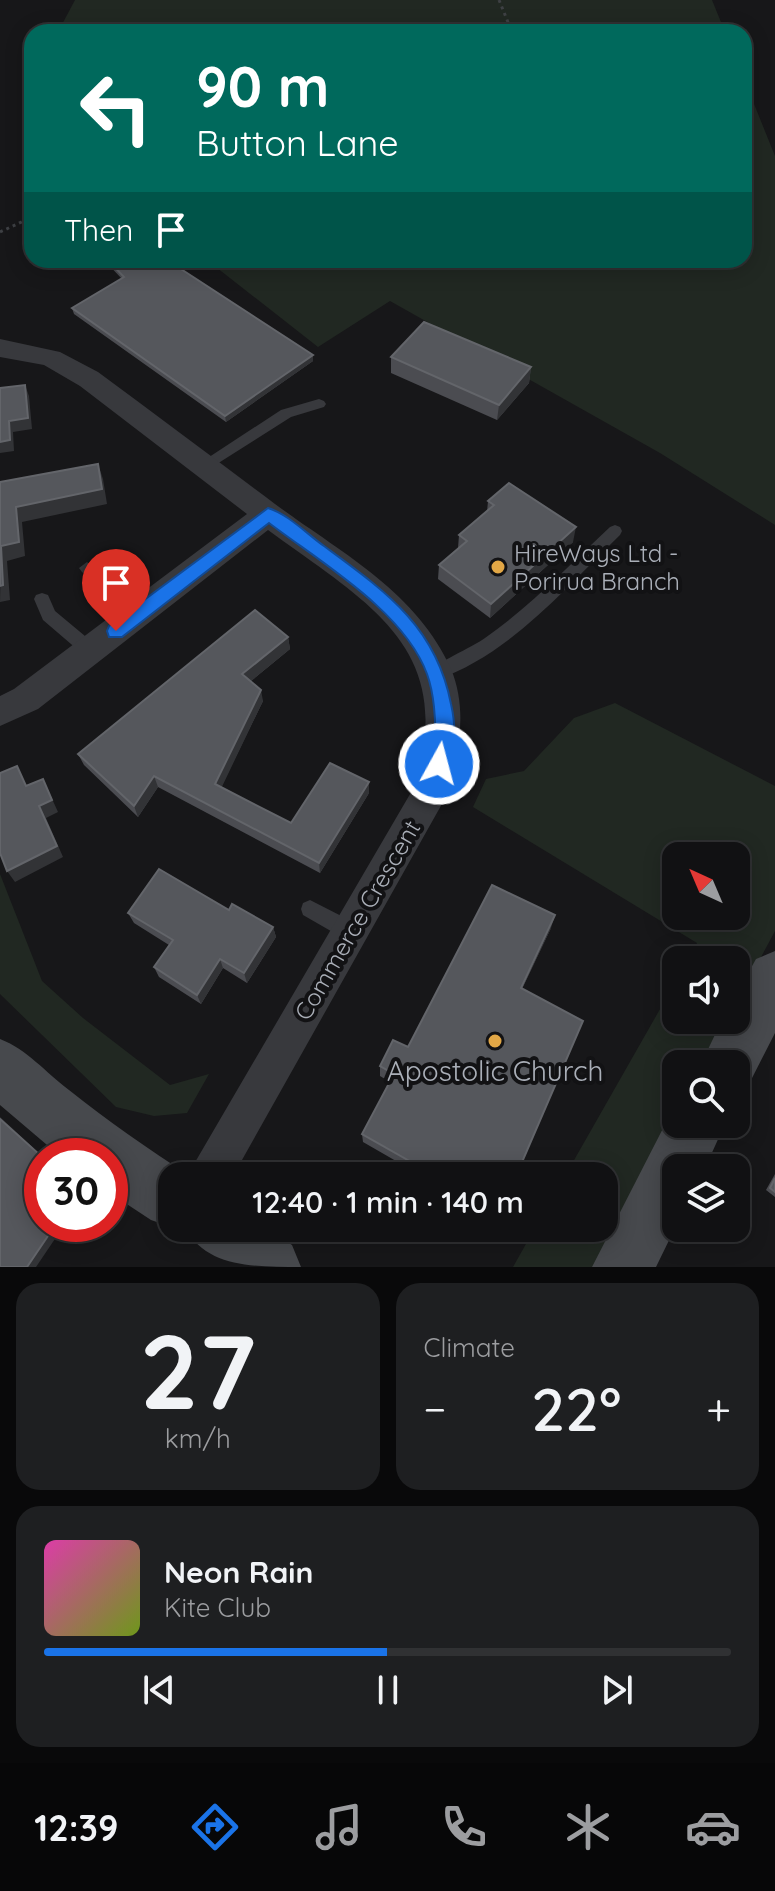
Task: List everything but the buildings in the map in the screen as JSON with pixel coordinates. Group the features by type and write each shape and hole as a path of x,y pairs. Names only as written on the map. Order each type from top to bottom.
{"main road":[{"path":"736,1050 775,978"},
{"path":"0,1067 84,1138"},
{"path":"623,1267 689,1138"},
{"path":"128,1170 158,1190"},
{"path":"235,1242 270,1267"}],"street":[{"name":"Commerce Crescent","path":"0,348 22,350 68,365 204,465 369,589 411,631 436,673 444,714 444,743 439,764 412,829 217,1162"},
{"path":"0,712 26,699 91,651 268,514"}],"lane":[{"path":"204,465 286,413 319,404"},
{"path":"436,673 468,657 511,628 615,531"},
{"path":"87,568 141,612"},
{"path":"42,599 49,615 91,651"},
{"path":"310,909 350,931"}],"path":[{"path":"499,0 509,24"},
{"path":"0,232 24,221"}],"shaded area":[{"path":"75,0 712,0 722,24 62,24"},
{"path":"752,99 775,156 775,525 660,453 390,301 318,347 217,268 752,268"},
{"path":"615,703 775,786 775,931 750,978 750,946 695,946 697,943 676,930 750,930 750,842 662,842 662,922 473,807 486,779 524,771 574,718"},
{"path":"0,874 42,981 83,1018 170,1085 209,1074 187,1113 154,1116 116,1107 0,994"},
{"path":"662,1006 662,1034 719,1034 711,1050 662,1050 664,1138 618,1223 618,1162 573,1162"},
{"path":"527,1242 607,1242 594,1267 513,1267"}],"place":[{"name":"HireWays Ltd - Porirua Branch","path":"498,567"},
{"name":"Apostolic Church","path":"495,1041"}],"route":[{"path":"116,631 268,514 369,589 411,631 436,673 444,714 444,743 439,764"}]}
